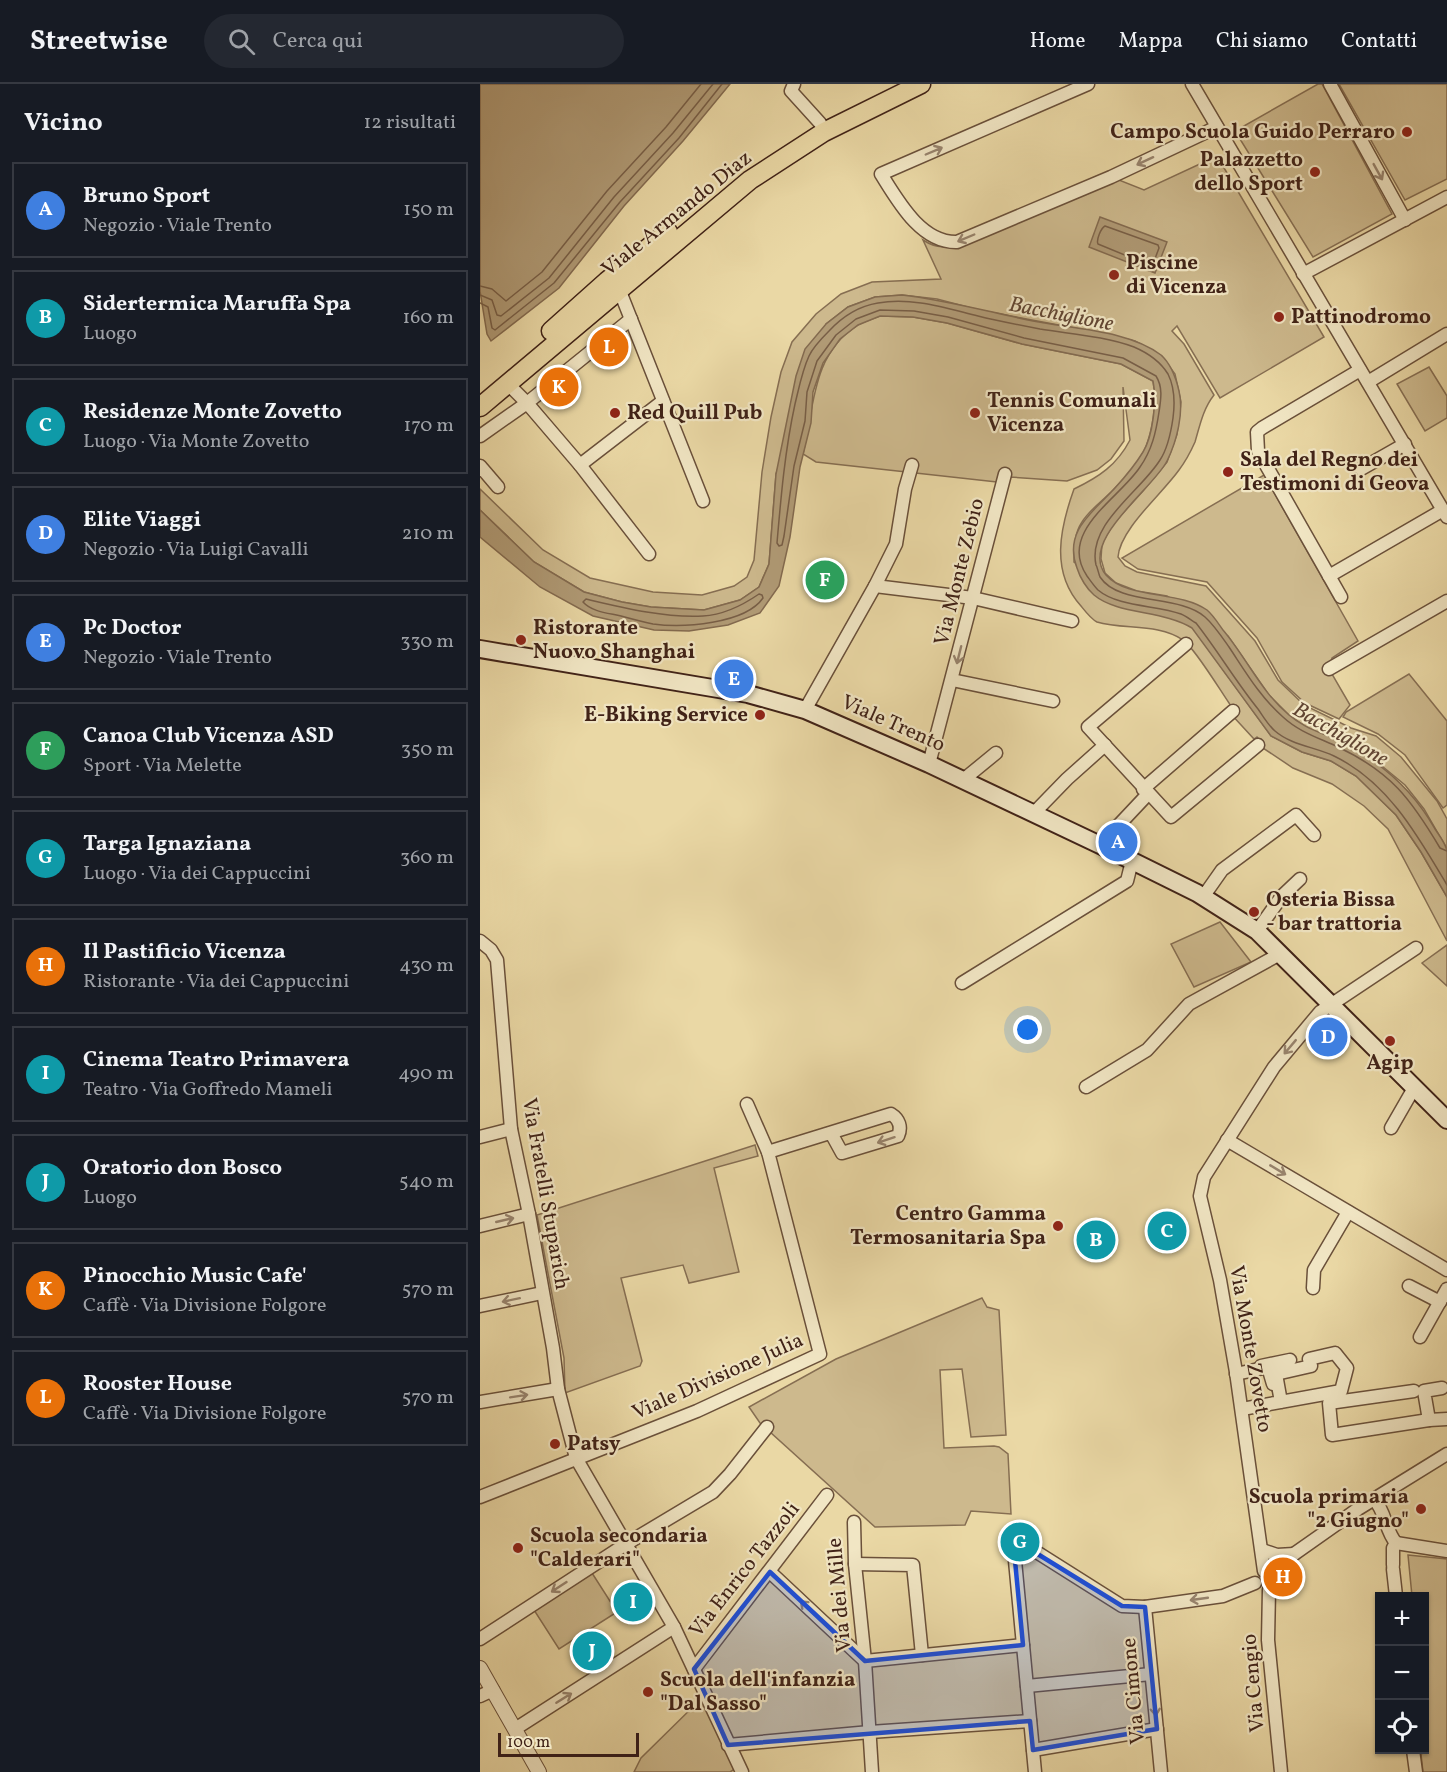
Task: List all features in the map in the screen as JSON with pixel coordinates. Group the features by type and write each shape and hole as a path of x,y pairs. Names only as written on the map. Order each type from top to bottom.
{"main road":[{"name":"Viale Armando Diaz","path":"480,392 607,281 742,172 820,123 894,84"},
{"name":"Viale Armando Diaz","path":"480,407 750,180 824,132 921,84"},
{"name":"Viale Trento","path":"480,649 748,694 805,710 929,764 1100,845 1203,897 1257,931 1447,1120"}],"street":[{"path":"794,84 791,91 820,123"},
{"path":"1088,84 880,174 921,228 933,237 946,242 957,242 1112,177 1217,127"},
{"path":"1192,84 1445,514 1329,576"},
{"path":"1330,84 1405,220"},
{"path":"1303,274 1447,197"},
{"path":"613,294 631,319 703,501"},
{"path":"480,436 526,403 631,319"},
{"path":"1368,382 1447,334"},
{"path":"1341,597 1258,451 1257,432 1360,370"},
{"path":"508,384 580,465 649,554"},
{"path":"580,465 663,401"},
{"path":"1361,469 1405,444"},
{"path":"805,710 896,544 905,489 912,465"},
{"path":"480,466 498,487"},
{"name":"Via Monte Zebio","path":"929,764 1005,474"},
{"path":"875,586 973,598 1072,621"},
{"path":"1329,669 1447,601"},
{"path":"1186,644 1088,727 1171,818 1258,745"},
{"path":"952,680 1053,701"},
{"path":"1100,845 1145,791 1233,711"},
{"path":"1033,814 1105,745"},
{"path":"963,780 996,753"},
{"path":"1203,897 1222,870 1296,815 1314,835"},
{"path":"962,983 1127,881 1132,861"},
{"path":"1257,931 1282,896 1300,879"},
{"name":"Via Fratelli Stuparich","path":"480,941 491,950 497,960 511,1129 530,1215 558,1389 576,1458 674,1627 742,1772"},
{"path":"1329,1004 1416,948"},
{"path":"1086,1087 1147,1050 1189,1004 1280,954"},
{"name":"Via Monte Zovetto","path":"1268,1572 1262,1550 1242,1409 1220,1280 1200,1196 1204,1177 1274,1067 1320,1011 1329,1004"},
{"path":"1391,1128 1414,1088"},
{"path":"747,1104 768,1152 891,1114 900,1124 898,1136 842,1153 831,1133"},
{"path":"480,1137 511,1129"},
{"path":"1227,1140 1447,1270"},
{"name":"Viale Divisione Julia","path":"480,1497 697,1411 820,1354 768,1152"},
{"path":"1313,1288 1314,1270 1348,1212"},
{"path":"480,1226 530,1215"},
{"path":"1409,1286 1440,1302"},
{"path":"1420,1337 1447,1289"},
{"path":"480,1306 542,1293"},
{"path":"1242,1409 1279,1403 1341,1391 1347,1368 1335,1353 1309,1359 1311,1366 1276,1374 1279,1403"},
{"path":"1236,1373 1290,1360"},
{"path":"1236,1373 1270,1368 1279,1403"},
{"path":"1429,1420 1424,1391 1442,1388"},
{"path":"480,1402 558,1389"},
{"path":"1414,1390 1329,1403 1332,1435 1447,1419"},
{"path":"480,1639 626,1544 713,1492 767,1427"},
{"path":"1268,1572 1275,1584 1269,1590 1258,1589 1255,1583 1257,1575 1268,1572 1374,1499 1447,1454"},
{"name":"Via Enrico Tazzoli","path":"694,1669 827,1495"},
{"path":"1374,1499 1382,1509 1390,1536 1396,1543 1447,1551"},
{"name":"Via dei Mille","path":"854,1522 855,1564 865,1661 872,1772"},
{"path":"1396,1543 1393,1548 1396,1592"},
{"path":"1035,1772 1014,1550 1019,1546 1027,1546 1122,1606 1146,1607 1223,1596 1255,1583"},
{"path":"1262,1550 1277,1555 1294,1554"},
{"path":"855,1564 913,1565 922,1655"},
{"path":"770,1572 865,1661 1023,1645"},
{"name":"Via Cengio","path":"1269,1590 1268,1640 1281,1772"},
{"name":"Via Cimone","path":"1146,1607 1161,1772"},
{"path":"514,1729 674,1627"},
{"path":"480,1668 539,1772"},
{"path":"1027,1686 1151,1674"},
{"path":"480,1696 493,1690"},
{"path":"728,1745 1030,1721"},
{"path":"1033,1750 1157,1730"},
{"path":"1414,1754 1416,1772"}],"highlighted area":[{"path":"1023,1545 1122,1606 1145,1607 1157,1729 1033,1750 1030,1721 728,1745 694,1669 770,1572 865,1661 1023,1645 1014,1550"}],"shaded area":[{"name":"Palazzetto dello Sport","path":"1318,84 1322,84 1392,214 1313,257 1235,131"},
{"name":"Campo Scuola Guido Perraro","path":"1339,84 1447,84 1447,179 1405,200"},
{"path":"1217,156 1324,337 1220,398 1177,326 1172,331 1184,344 1214,395 1204,412 1195,442 1186,460 1134,523 1120,546 1118,557 1125,566 1137,572 1206,586 1255,641 1278,680 1304,705 1351,728 1376,736 1401,757 1437,801 1447,819 1447,849 1424,809 1405,785 1382,766 1343,743 1311,730 1289,715 1269,695 1228,636 1167,596 1137,591 1116,583 1105,573 1101,559 1102,543 1114,523 1167,462 1177,434 1181,402 1175,374 1162,356 1135,341 979,310 937,299 902,295 875,297 848,307 826,324 776,474 769,564 759,587 740,600 704,610 651,607 584,592 534,562 480,510 480,489 543,550 590,578 653,592 702,595 734,586 747,577 754,560 762,472 781,372 792,342 816,314 841,294 872,282 941,279 923,240 942,247 963,244 1114,178 1144,190"},
{"name":"Tennis Comunali Vicenza","path":"880,316 913,317 947,323 1022,344 1121,364 1153,381 1154,415 1145,449 1127,475 1082,522 1074,546 1074,562 1161,615 1180,620 1193,628 1271,736 1302,752 1331,761 1356,776 1396,815 1447,897 1447,941 1388,829 1364,806 1332,784 1293,768 1260,746 1262,743 1257,737 1254,739 1230,713 1233,710 1229,703 1200,660 1183,640 1163,631 1097,622 1088,615 1071,593 1061,564 1065,519 1074,489 1091,480 1113,463 1130,440 1123,387 1124,441 1111,459 1097,470 1067,481 1010,477 1009,483 997,482 816,462 803,454 817,382 823,366 843,337 858,325"},
{"path":"1429,367 1447,396 1447,418 1425,431 1397,384"},
{"path":"1264,475 1358,641 1332,658 1329,669 1350,705 1339,719 1305,703 1282,682 1257,638 1207,582 1138,569 1122,558"},
{"path":"1409,674 1447,721 1447,805 1443,808 1405,755 1378,734 1343,717 1346,712"},
{"path":"1220,922 1251,962 1194,987 1171,944"},
{"path":"1447,945 1447,986 1422,963"},
{"path":"755,1145 758,1156 714,1168 739,1272 689,1283 683,1265 621,1278 642,1361 640,1366 565,1393 564,1358 537,1215"},
{"path":"982,1298 987,1307 999,1310 1006,1435 971,1437 962,1369 940,1370 944,1448 994,1446 1008,1454 1011,1514 971,1511 965,1525 875,1527 760,1423 749,1407 836,1359"},
{"path":"1408,1555 1447,1559 1447,1772 1423,1772 1421,1754 1429,1754 1429,1592 1412,1592"},
{"path":"592,1573 617,1612 559,1649 534,1610"},
{"path":"703,1697 735,1769 730,1772 634,1772 641,1758"}],"water":[{"path":"480,84 730,84 683,141 624,206 559,288 491,341 487,334 480,291"},
{"path":"1100,217 1167,242 1155,273 1089,247"},
{"name":"Bacchiglione","path":"902,295 1116,335 1148,347 1165,359 1175,376 1179,391 1181,408 1177,436 1167,461 1110,531 1102,547 1100,561 1106,575 1127,588 1182,600 1207,610 1270,696 1289,715 1308,727 1358,751 1396,779 1417,802 1445,845 1447,897 1396,815 1356,776 1331,761 1302,752 1271,736 1192,628 1168,618 1115,606 1094,595 1084,583 1078,572 1074,555 1077,533 1082,523 1137,462 1152,428 1155,398 1153,381 1121,364 1022,344 947,323 913,317 880,316 858,325 840,339 823,363 813,392 811,423 800,467 790,537 779,586 760,613 728,625 689,631 654,630 593,616 540,587 480,537 480,510 534,562 584,592 622,602 651,607 704,610 740,600 759,587 769,564 776,474 796,376 805,349 826,324 848,307 875,297"}],"place":[{"name":"Campo Scuola Guido Perraro","path":"1407,132"},
{"name":"Palazzetto dello Sport","path":"1315,172"},
{"name":"Piscine di Vicenza","path":"1114,275"},
{"name":"Pattinodromo","path":"1279,317"},
{"name":"Rooster House","path":"609,347"},
{"name":"Pinocchio Music Cafe'","path":"559,387"},
{"name":"Red Quill Pub","path":"615,413"},
{"name":"Tennis Comunali Vicenza","path":"975,413"},
{"name":"Sala del Regno dei Testimoni di Geova","path":"1228,472"},
{"name":"Canoa Club Vicenza ASD","path":"825,580"},
{"name":"Ristorante Nuovo Shanghai","path":"521,640"},
{"name":"Pc Doctor","path":"734,679"},
{"name":"E-Biking Service","path":"760,715"},
{"name":"Bruno Sport","path":"1118,842"},
{"name":"Osteria Bissa - bar trattoria","path":"1254,912"},
{"name":"Elite Viaggi","path":"1328,1037"},
{"name":"Agip","path":"1390,1041"},
{"name":"Centro Gamma Termosanitaria Spa","path":"1058,1226"},
{"name":"Residenze Monte Zovetto","path":"1167,1231"},
{"name":"Sidertermica Maruffa Spa","path":"1096,1240"},
{"name":"Patsy","path":"555,1444"},
{"name":"Scuola primaria \"2 Giugno\"","path":"1421,1509"},
{"name":"Targa Ignaziana","path":"1020,1542"},
{"name":"Scuola secondaria \"Calderari\"","path":"518,1548"},
{"name":"Il Pastificio Vicenza","path":"1283,1577"},
{"name":"Cinema Teatro Primavera","path":"633,1602"},
{"name":"Oratorio don Bosco","path":"592,1651"},
{"name":"Scuola dell'infanzia \"Dal Sasso\"","path":"648,1692"}]}
